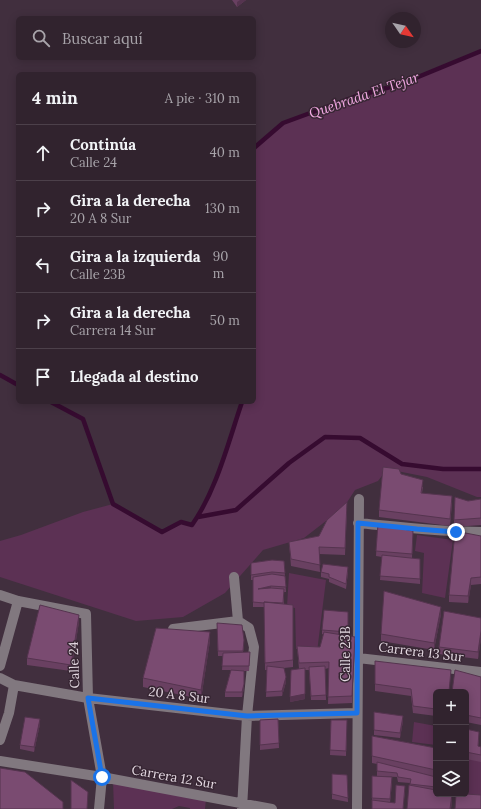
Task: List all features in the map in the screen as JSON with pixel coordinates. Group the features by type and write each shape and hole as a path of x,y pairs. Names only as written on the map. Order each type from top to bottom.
{"street":[{"name":"Calle 23B","path":"357,809 359,499"},
{"path":"358,523 456,532 481,532"},
{"path":"234,577 238,621"},
{"path":"0,595 18,601 0,666"},
{"name":"Calle 24","path":"18,601 86,614 88,698 102,777 99,809"},
{"path":"173,629 238,621 248,628 254,647 247,716 242,806"},
{"name":"Carrera 13 Sur","path":"358,658 481,672"},
{"name":"20 A 8 Sur","path":"0,678 14,686 88,698 247,716 357,713"},
{"path":"0,740 9,713 14,686"},
{"name":"Carrera 12 Sur","path":"0,761 102,777 242,806 272,809"}],"shaded area":[{"path":"481,51 481,497 477,497 427,477 387,469 378,481 355,490 344,507 304,538 263,550 225,593 183,617 136,621 0,577 0,541 21,535 83,512 113,504 162,531 178,523 192,525 215,481 241,404 256,404 256,146 283,123 354,97 401,84"},
{"path":"417,535 453,540 445,598 422,593 424,553 415,551"},
{"path":"289,573 326,580 317,652 296,649 295,608 287,607"},
{"path":"414,722 433,725 433,745 412,742"},
{"path":"469,758 481,760 481,798 454,797 469,797"},
{"path":"113,781 206,799 205,809 190,809 179,806 172,809 114,809"}],"building":[{"path":"383,467 399,469 401,474 423,480 421,493 452,496 450,519 379,510"},
{"path":"455,497 468,501 481,499 481,518 454,520"},
{"path":"347,502 345,548 319,547 320,565 291,559 289,542 319,536 327,520"},
{"path":"378,524 413,531 412,554 376,551"},
{"path":"455,531 481,536 481,577 471,578 468,596 449,595"},
{"path":"382,555 420,559 420,579 380,576"},
{"path":"272,560 284,561 285,573 272,572 251,575 251,563"},
{"path":"323,564 348,567 346,584 329,577 329,574 321,572"},
{"path":"272,574 285,576 286,587 271,586 258,589 284,589 283,603 253,602 253,577"},
{"path":"384,591 441,607 434,643 381,634"},
{"path":"264,602 293,605 293,660 265,663"},
{"path":"40,605 79,615 71,665 27,658"},
{"path":"324,610 348,612 348,632 322,630"},
{"path":"444,611 481,618 478,652 439,647"},
{"path":"217,623 242,625 244,640 243,651 218,651"},
{"path":"156,628 210,632 201,690 143,678"},
{"path":"324,632 355,637 352,696 328,697 329,662 299,663 297,646 320,647"},
{"path":"250,652 249,666 222,666 223,653"},
{"path":"375,661 451,670 449,689 433,689 433,709 413,706 411,689 375,684"},
{"path":"267,666 284,668 286,677 282,691 266,692"},
{"path":"325,666 326,695 311,696 309,667"},
{"path":"305,668 305,694 290,697 291,670"},
{"path":"231,670 244,671 244,684 242,692 225,692"},
{"path":"455,670 481,677 481,718 469,716 469,689 452,689"},
{"path":"374,712 403,716 400,733 374,730"},
{"path":"25,717 40,719 34,747 20,745"},
{"path":"278,719 279,743 260,745 260,720"},
{"path":"331,720 347,720 346,751 330,750"},
{"path":"469,730 479,732 478,746 481,747 481,755 469,753"},
{"path":"372,736 433,747 433,769 372,756"},
{"path":"377,762 433,776 433,787 410,784 411,779 398,777 397,773 377,771"},
{"path":"0,768 25,772 63,802 63,809 0,809"},
{"path":"332,774 347,775 348,798 332,794"},
{"path":"372,776 392,777 390,799 372,798"},
{"path":"71,780 88,792 87,809 71,809"},
{"path":"396,785 405,786 403,809 372,809 372,800 395,803"},
{"path":"409,785 433,789 433,797 452,797 450,809 407,809"},
{"path":"469,794 481,795 481,809 455,809 456,797 469,797"}],"waterway":[{"name":"Quebrada El Tejar","path":"256,146 283,123 354,97 401,84 481,51"},
{"name":"Quebrada El Tejar","path":"0,375 16,384"},
{"name":"Quebrada El Tejar","path":"55,404 83,419 113,504 162,532 181,522 192,525 201,511 215,481 241,404"},
{"path":"198,517 236,510 289,463 325,437 360,438 402,464 443,469 481,469"}],"route":[{"path":"102,777 88,698 247,716 357,713 358,523 456,532"}]}
